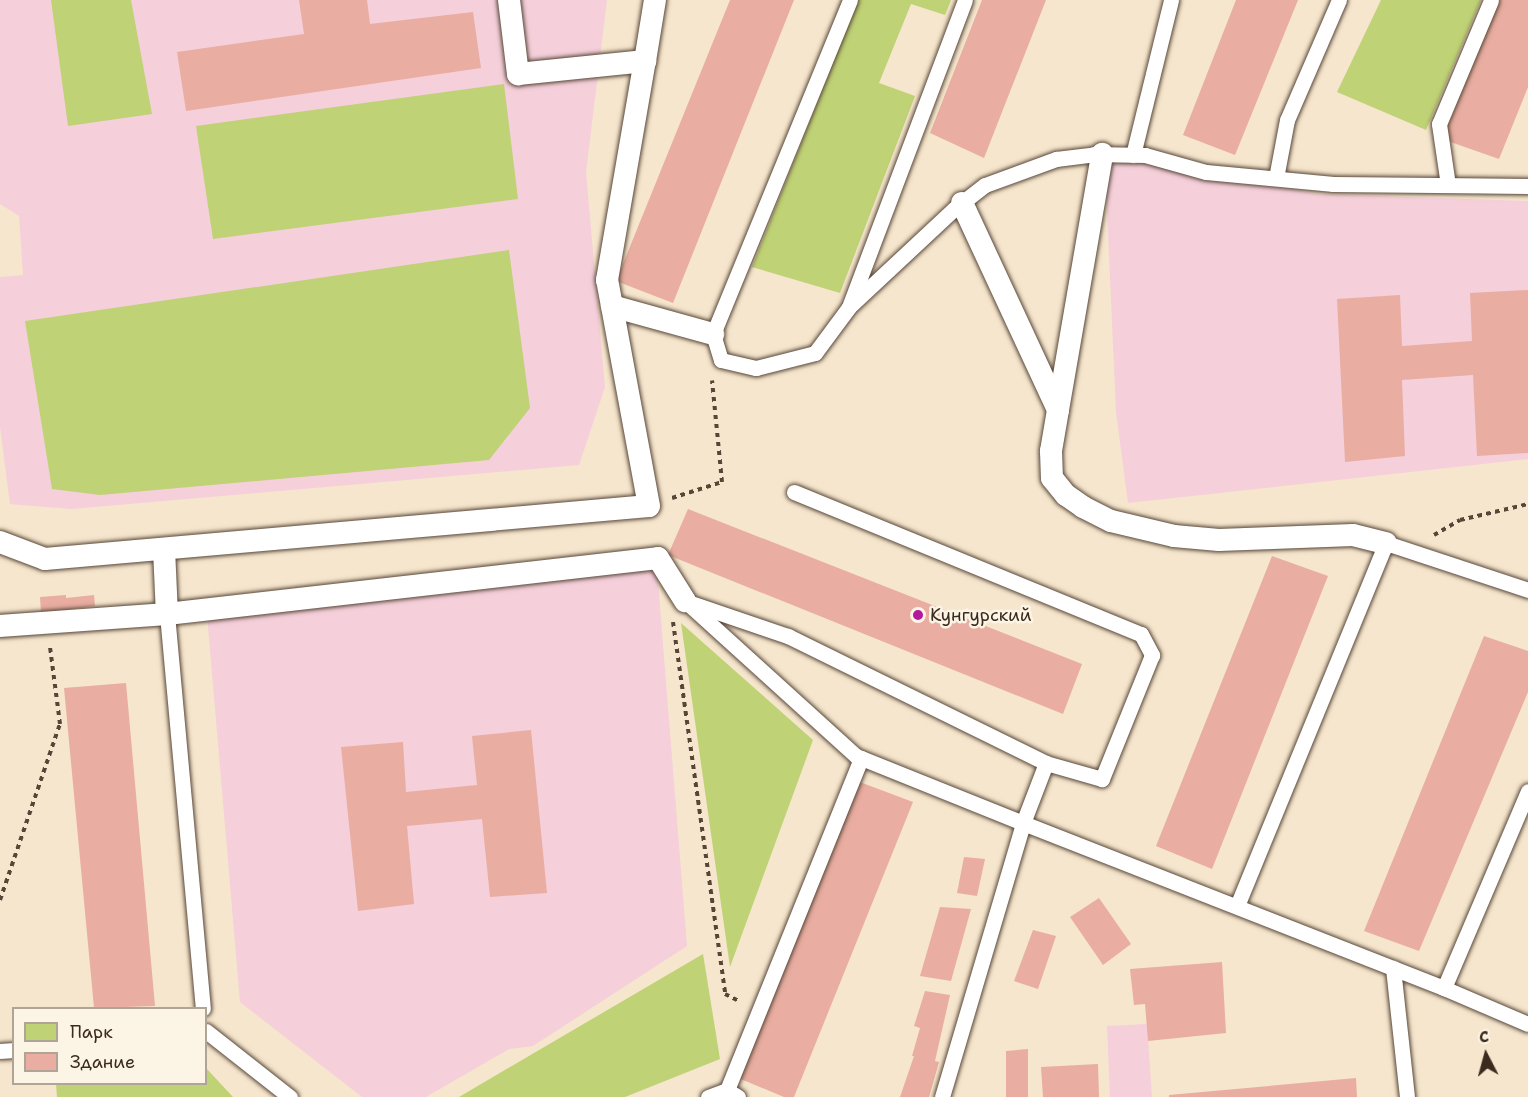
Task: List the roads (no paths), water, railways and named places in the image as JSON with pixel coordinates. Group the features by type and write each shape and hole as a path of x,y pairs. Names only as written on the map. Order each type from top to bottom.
{"street":[{"path":"509,0 518,74 645,61"},
{"path":"0,542 45,559 649,506 607,280 655,0"},
{"path":"1102,154 1058,410 1052,451 1052,478 1066,495 1110,521 1174,536 1219,540 1353,535 1396,546"},
{"path":"962,203 1058,410"},
{"path":"612,306 713,334"},
{"path":"164,549 167,614"},
{"path":"0,626 167,614 658,558 679,610"}],"lane":[{"path":"850,0 713,334 721,360 756,368 815,353 849,307 962,203 985,185 1056,159 1102,154 1145,155 1206,171 1333,184 1528,186"},
{"path":"849,307 965,0"},
{"path":"1133,155 1171,0"},
{"path":"1275,178 1287,120 1339,0"},
{"path":"1448,185 1439,124 1491,0"},
{"path":"679,610 788,636 1046,764 1102,779 1152,655 1141,633 794,492"},
{"path":"1237,906 1396,546 1528,590"},
{"path":"679,610 861,758 1444,988 1528,1024"},
{"path":"167,614 203,1007"},
{"path":"708,1097 733,1094 758,1011 861,758"},
{"path":"942,1097 1023,823 1046,764"},
{"path":"1444,988 1528,791"},
{"path":"1393,968 1407,1097"},
{"path":"207,1032 290,1097"}],"place":[{"name":"Кунгурский","path":"918,615"}]}
